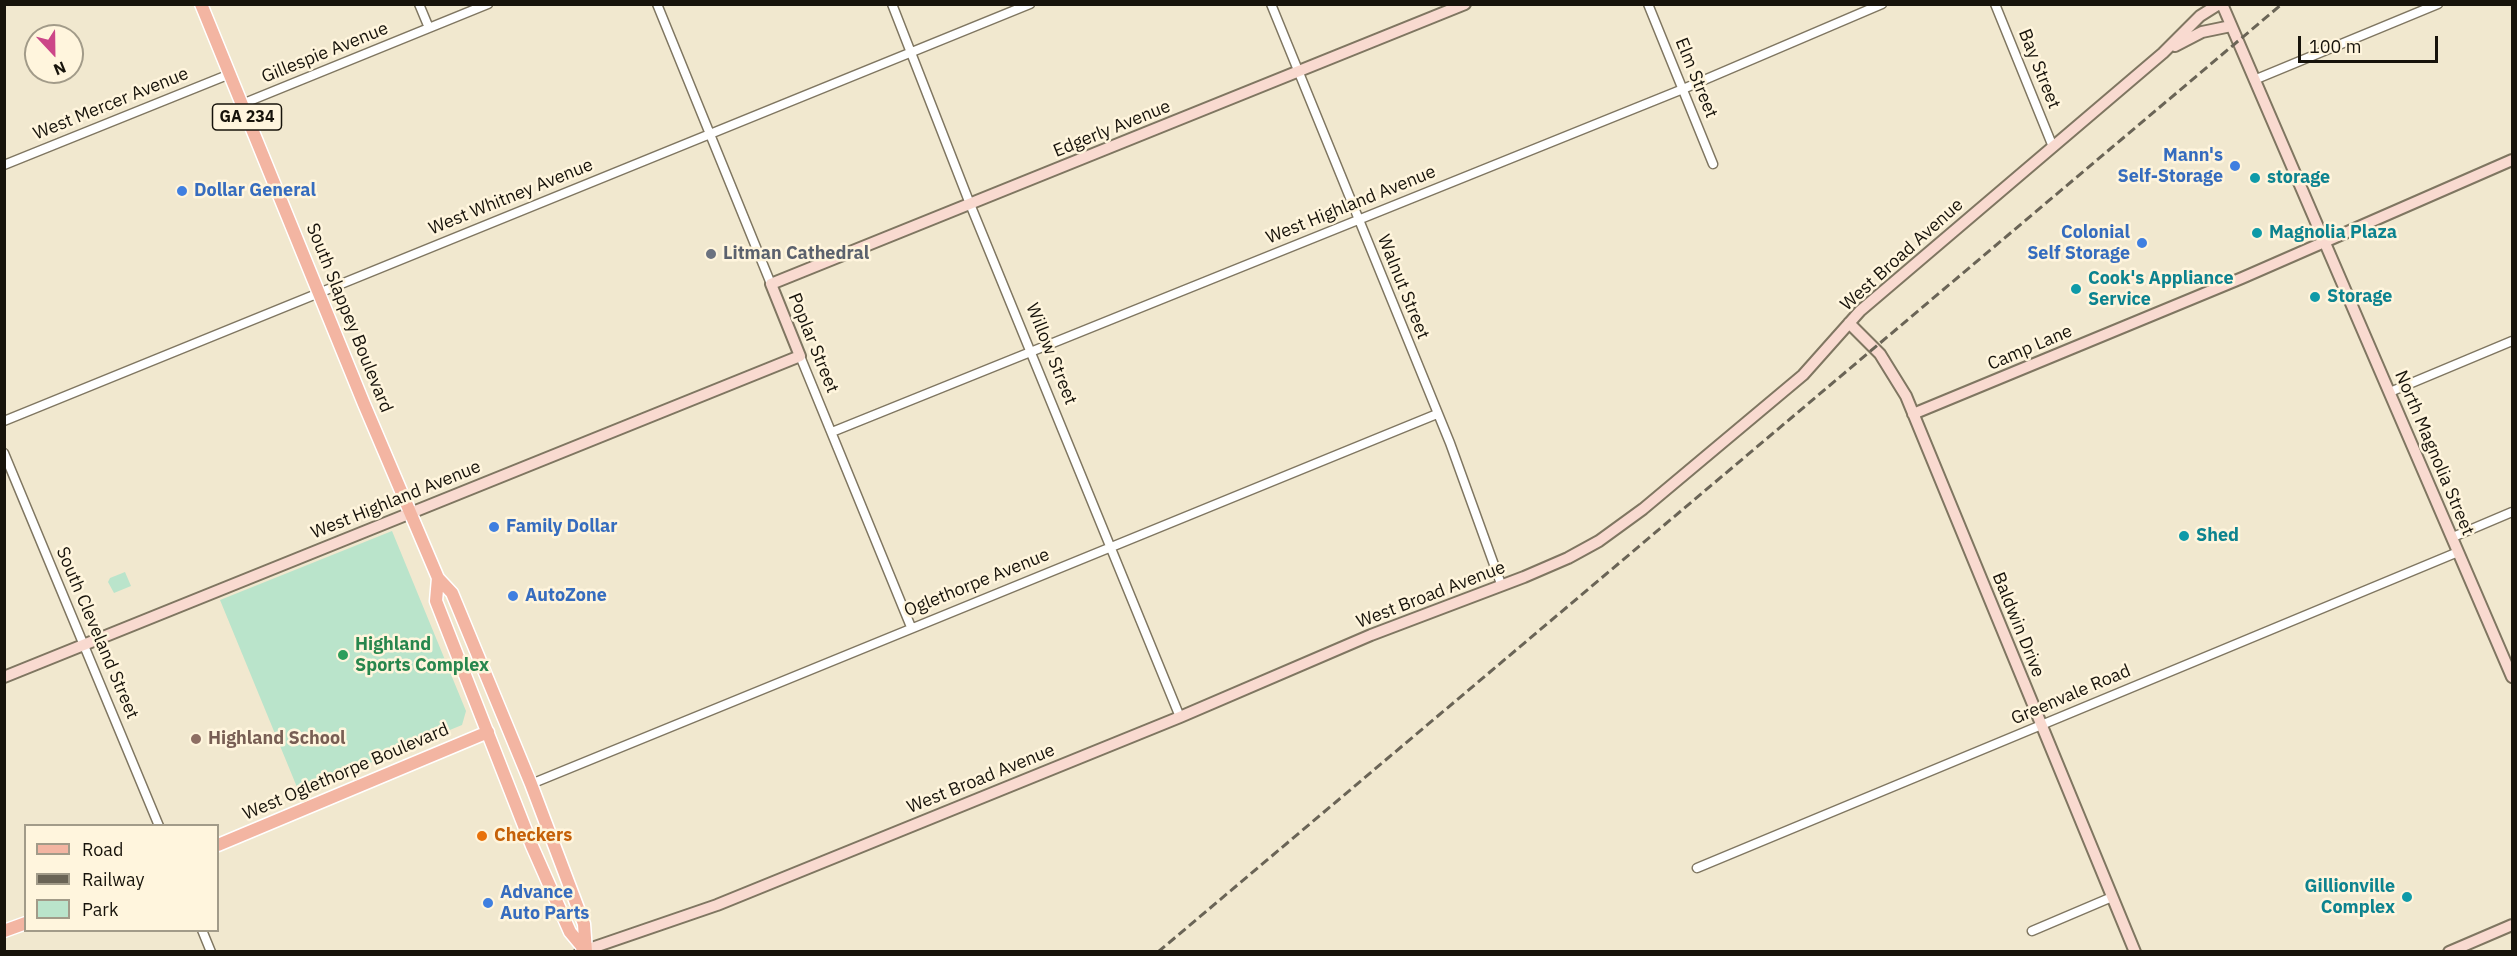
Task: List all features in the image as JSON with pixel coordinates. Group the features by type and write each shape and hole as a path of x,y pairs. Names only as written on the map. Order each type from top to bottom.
{"main road":[{"name":"South Slappey Boulevard","path":"201,4 438,578 452,593 515,744 584,924 584,951"},
{"name":"South Slappey Boulevard","path":"438,578 436,600 532,846 570,932 584,951"},
{"path":"495,696 489,732 521,759"},
{"name":"West Oglethorpe Boulevard","path":"219,845 489,732"},
{"path":"4,931 24,924"}],"street":[{"path":"419,4 429,28"},
{"name":"Gillespie Avenue","path":"242,104 488,4"},
{"name":"Poplar Street","path":"657,4 911,627"},
{"name":"Willow Street","path":"892,4 970,204 1180,717"},
{"name":"West Whitney Avenue","path":"4,421 1030,4"},
{"name":"Walnut Street","path":"1271,4 1437,414 1501,584"},
{"name":"Edgerly Avenue","path":"771,284 1465,4"},
{"name":"Elm Street","path":"1648,4 1713,164"},
{"name":"West Highland Avenue","path":"832,432 1683,89 1882,4"},
{"name":"Bay Street","path":"1995,4 2053,147"},
{"name":"West Broad Avenue","path":"584,951 717,905 1180,717 1371,635 1568,558 1599,541 1643,509 1814,366 1849,323 2163,53 2200,16 2220,4"},
{"name":"North Magnolia Street","path":"2220,4 2512,677"},
{"path":"2254,80 2438,4"},
{"name":"West Broad Avenue","path":"2163,53 2202,32 2231,26"},
{"name":"West Mercer Avenue","path":"4,165 230,74"},
{"path":"2325,243 2512,160"},
{"name":"Camp Lane","path":"1913,414 2325,243"},
{"name":"Baldwin Drive","path":"1849,323 1888,365 1913,414 2135,951"},
{"path":"2390,392 2512,341"},
{"name":"West Highland Avenue","path":"4,678 800,356"},
{"name":"Oglethorpe Avenue","path":"531,784 1437,414"},
{"name":"South Cleveland Street","path":"4,453 159,824"},
{"path":"2452,537 2512,512"},
{"name":"Greenvale Road","path":"1697,868 2458,552"},
{"path":"2032,931 2112,897"},
{"path":"2449,951 2462,949 2512,925"},
{"path":"203,932 211,951"}],"green space":[{"name":"Highland Sports Complex","path":"392,531 466,711 462,725 299,792 220,600"},
{"path":"125,572 131,586 114,593 108,582 110,578"}],"railway":[{"path":"1158,952 2282,4"}],"place":[{"name":"Mann's Self-Storage","path":"2235,166"},
{"name":"storage","path":"2255,178"},
{"name":"Dollar General","path":"182,191"},
{"name":"Magnolia Plaza","path":"2257,233"},
{"name":"Colonial Self Storage","path":"2142,243"},
{"name":"Litman Cathedral","path":"711,254"},
{"name":"Cook's Appliance Service","path":"2076,289"},
{"name":"Storage","path":"2315,297"},
{"name":"Family Dollar","path":"494,527"},
{"name":"Shed","path":"2184,536"},
{"name":"AutoZone","path":"513,596"},
{"name":"Highland Sports Complex","path":"343,655"},
{"name":"Highland School","path":"196,739"},
{"name":"Checkers","path":"482,836"},
{"name":"Gillionville Complex","path":"2407,897"},
{"name":"Advance Auto Parts","path":"488,903"}]}
